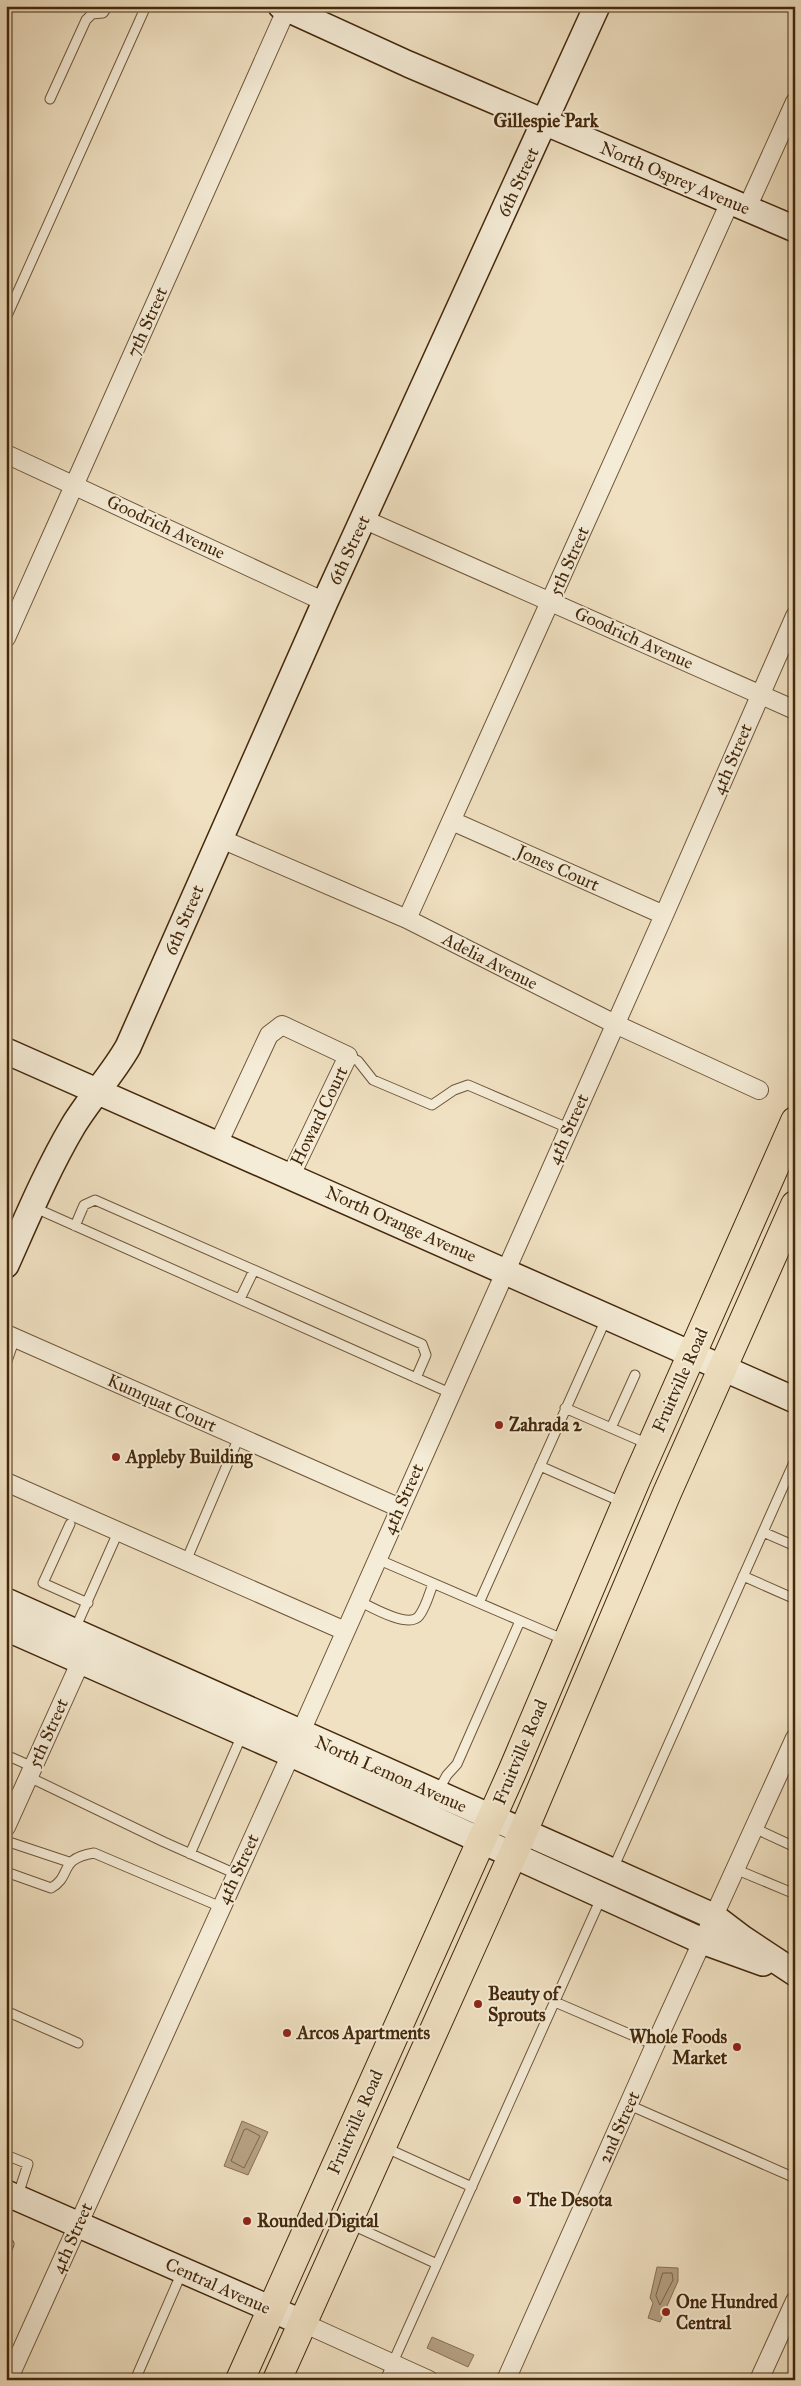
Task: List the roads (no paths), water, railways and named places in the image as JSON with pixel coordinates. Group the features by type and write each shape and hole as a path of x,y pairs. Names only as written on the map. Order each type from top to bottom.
{"main road":[{"name":"Fruitville Road","path":"240,2380 486,1830 691,1354 795,1121"},
{"name":"Fruitville Road","path":"277,2380 301,2322 518,1844 722,1368 794,1207"}],"street":[{"name":"6th Street","path":"6,1265 32,1207 72,1128 99,1092 128,1047 325,602 597,6"},
{"name":"North Osprey Avenue","path":"285,7 545,123 795,229"},
{"name":"7th Street","path":"6,638 285,7"},
{"name":"5th Street","path":"407,920 551,601 739,205 795,102"},
{"name":"Goodrich Avenue","path":"6,454 325,602"},
{"name":"Goodrich Avenue","path":"363,519 795,710"},
{"name":"4th Street","path":"8,2380 359,1601 795,616"},
{"name":"Jones Court","path":"452,822 664,915"},
{"name":"Adelia Avenue","path":"219,838 407,920 615,1024 758,1090"},
{"name":"Howard Court","path":"218,1144 269,1035 282,1025 348,1056 291,1175"},
{"name":"North Orange Avenue","path":"6,1051 291,1175 795,1400"},
{"name":"Kumquat Court","path":"10,1336 400,1508"},
{"path":"6,1482 345,1631"},
{"name":"North Lemon Avenue","path":"6,1601 82,1644 295,1743 437,1794 486,1830"},
{"path":"6,1628 82,1644 243,1733 295,1743 518,1844 612,1871 713,1916 792,1968"},
{"name":"5th Street","path":"6,1827 31,1772 82,1644"},
{"name":"2nd Street","path":"506,2380 713,1916 795,1738"},
{"path":"518,1844 602,1896 702,1941 792,1968"},
{"name":"Central Avenue","path":"12,2196 429,2380"},
{"path":"759,2380 795,2301"}],"lane":[{"path":"50,99 86,20 92,14 103,13 108,6"},
{"path":"6,318 146,6"},
{"path":"348,1056 358,1061 373,1080 432,1105 454,1090 468,1084 568,1128"},
{"path":"75,1226 84,1205 95,1200 422,1344 426,1354 416,1378"},
{"path":"32,1207 450,1393"},
{"path":"240,1299 254,1270"},
{"path":"479,1603 607,1316"},
{"path":"6,1364 10,1336"},
{"path":"611,1428 635,1375"},
{"path":"566,1408 651,1446"},
{"path":"186,1561 239,1437"},
{"path":"612,1871 795,1460"},
{"path":"540,1466 626,1504"},
{"path":"70,1524 43,1583 88,1603"},
{"path":"763,1532 795,1546"},
{"path":"82,1644 88,1603 115,1539"},
{"path":"377,1559 568,1641"},
{"path":"743,1576 795,1599"},
{"path":"359,1601 401,1620 411,1621 418,1617 433,1584"},
{"path":"437,1794 447,1775 458,1764 520,1621"},
{"path":"190,1854 243,1733"},
{"path":"6,1755 31,1772 190,1854 236,1874"},
{"path":"754,1828 795,1847"},
{"path":"6,1841 69,1862"},
{"path":"6,1872 51,1888 58,1884 69,1862 79,1856 94,1853 221,1907"},
{"path":"735,1869 795,1894"},
{"path":"385,2380 602,1896"},
{"path":"554,2002 655,2045"},
{"path":"6,2012 78,2043"},
{"path":"629,2105 795,2178"},
{"path":"382,2146 472,2187"},
{"path":"6,2155 28,2164 12,2196"},
{"path":"347,2223 437,2264"},
{"path":"135,2380 183,2270"}],"water":[{"path":"242,2121 268,2132 248,2175 224,2166"},
{"path":"657,2267 678,2268 678,2281 660,2322 648,2318 653,2303 650,2298"},
{"path":"432,2337 474,2355 468,2367 427,2348"}],"place":[{"name":"Zahrada 2","path":"499,1425"},
{"name":"Appleby Building","path":"116,1457"},
{"name":"Beauty of Sprouts","path":"478,2004"},
{"name":"Arcos Apartments","path":"287,2033"},
{"name":"Whole Foods Market","path":"737,2047"},
{"name":"The Desota","path":"517,2200"},
{"name":"Rounded Digital","path":"247,2221"},
{"name":"One Hundred Central","path":"666,2312"}],"district":[{"name":"Gillespie Park","path":"546,120"}]}
